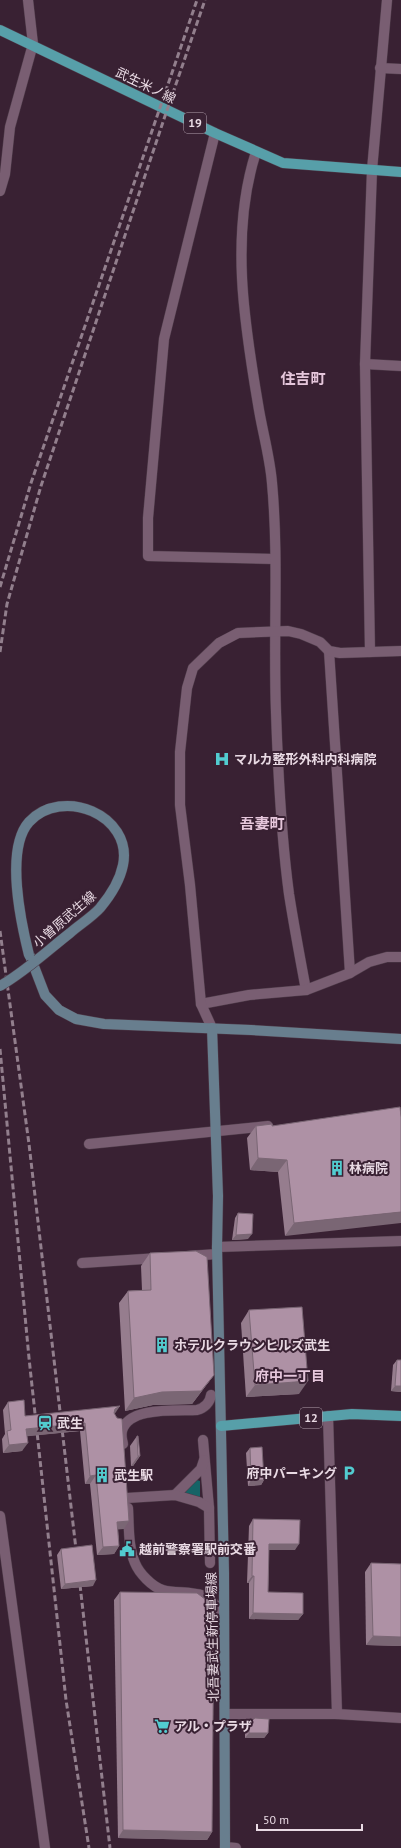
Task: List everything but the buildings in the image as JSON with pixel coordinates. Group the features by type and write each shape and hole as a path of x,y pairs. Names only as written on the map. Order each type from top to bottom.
{"main road":[{"name":"武生米ノ線","path":"0,30 33,44 215,133 256,152 287,164 401,172"},
{"name":"小曽原武生線","path":"0,986 18,976 99,908 113,888 123,866 123,847 114,827 103,816 83,807 72,806 49,810 29,822 22,834 17,853 17,881 22,929 29,955 46,995 58,1010 76,1019 104,1024 212,1028 401,1039"},
{"name":"北吾妻武生新停車場線","path":"212,1028 218,1196 217,1250 225,1714 225,1847"},
{"name":"12","path":"221,1426 352,1414 401,1416"}],"street":[{"path":"0,191 5,174 10,127 33,44 28,0"},
{"path":"370,652 365,364 372,170 387,0"},
{"path":"380,68 401,69"},
{"path":"215,133 164,338 148,518 148,556 275,559"},
{"path":"256,152 248,178 243,220 243,298 258,404 272,482 275,559 274,632 276,712 282,821 289,894 306,990"},
{"path":"365,364 401,366"},
{"path":"212,1028 201,1004 190,885 180,805 180,752 188,688 193,668 219,643 238,633 288,631 301,634 320,642 329,651 340,653 401,650"},
{"path":"329,651 350,972"},
{"path":"201,1004 249,995 306,990 350,972 368,962 387,957 401,957"},
{"path":"89,1144 278,1125"},
{"path":"82,1263 174,1257 217,1250 401,1241"},
{"path":"115,1421 128,1421 140,1414 202,1408 210,1401 211,1395"},
{"path":"328,1416 337,1714"},
{"path":"124,1454 122,1432 128,1421"},
{"path":"203,1440 209,1508 210,1564"},
{"path":"175,1495 201,1469 204,1457"},
{"path":"209,1508 199,1502 175,1495 127,1494 132,1551 134,1561 142,1574 161,1590 199,1594 212,1600 217,1609"},
{"path":"0,1516 45,1848"},
{"path":"225,1714 337,1714 401,1718"},
{"path":"225,1847 236,1848"}],"shaded area":[{"path":"197,1480 200,1481 200,1498 188,1497 181,1490"}],"railway":[{"path":"0,587 31,483 197,0"},
{"path":"0,652 7,604 41,486 205,0"},
{"path":"0,931 29,1144 77,1558"},
{"path":"0,1049 29,1358 66,1700 89,1848"},
{"path":"79,1576 110,1848"}],"place":[{"name":"マルカ整形外科内科病院","path":"222,759"},
{"name":"林病院","path":"337,1168"},
{"name":"ホテルクラウンヒルズ武生","path":"162,1345"},
{"name":"武生","path":"45,1423"},
{"name":"府中パーキング","path":"349,1473"},
{"name":"武生駅","path":"102,1475"},
{"name":"越前警察署駅前交番","path":"127,1549"},
{"name":"アル・プラザ","path":"162,1726"}],"district":[{"name":"住吉町","path":"303,379"},
{"name":"吾妻町","path":"262,824"},
{"name":"府中一丁目","path":"290,1376"}]}
